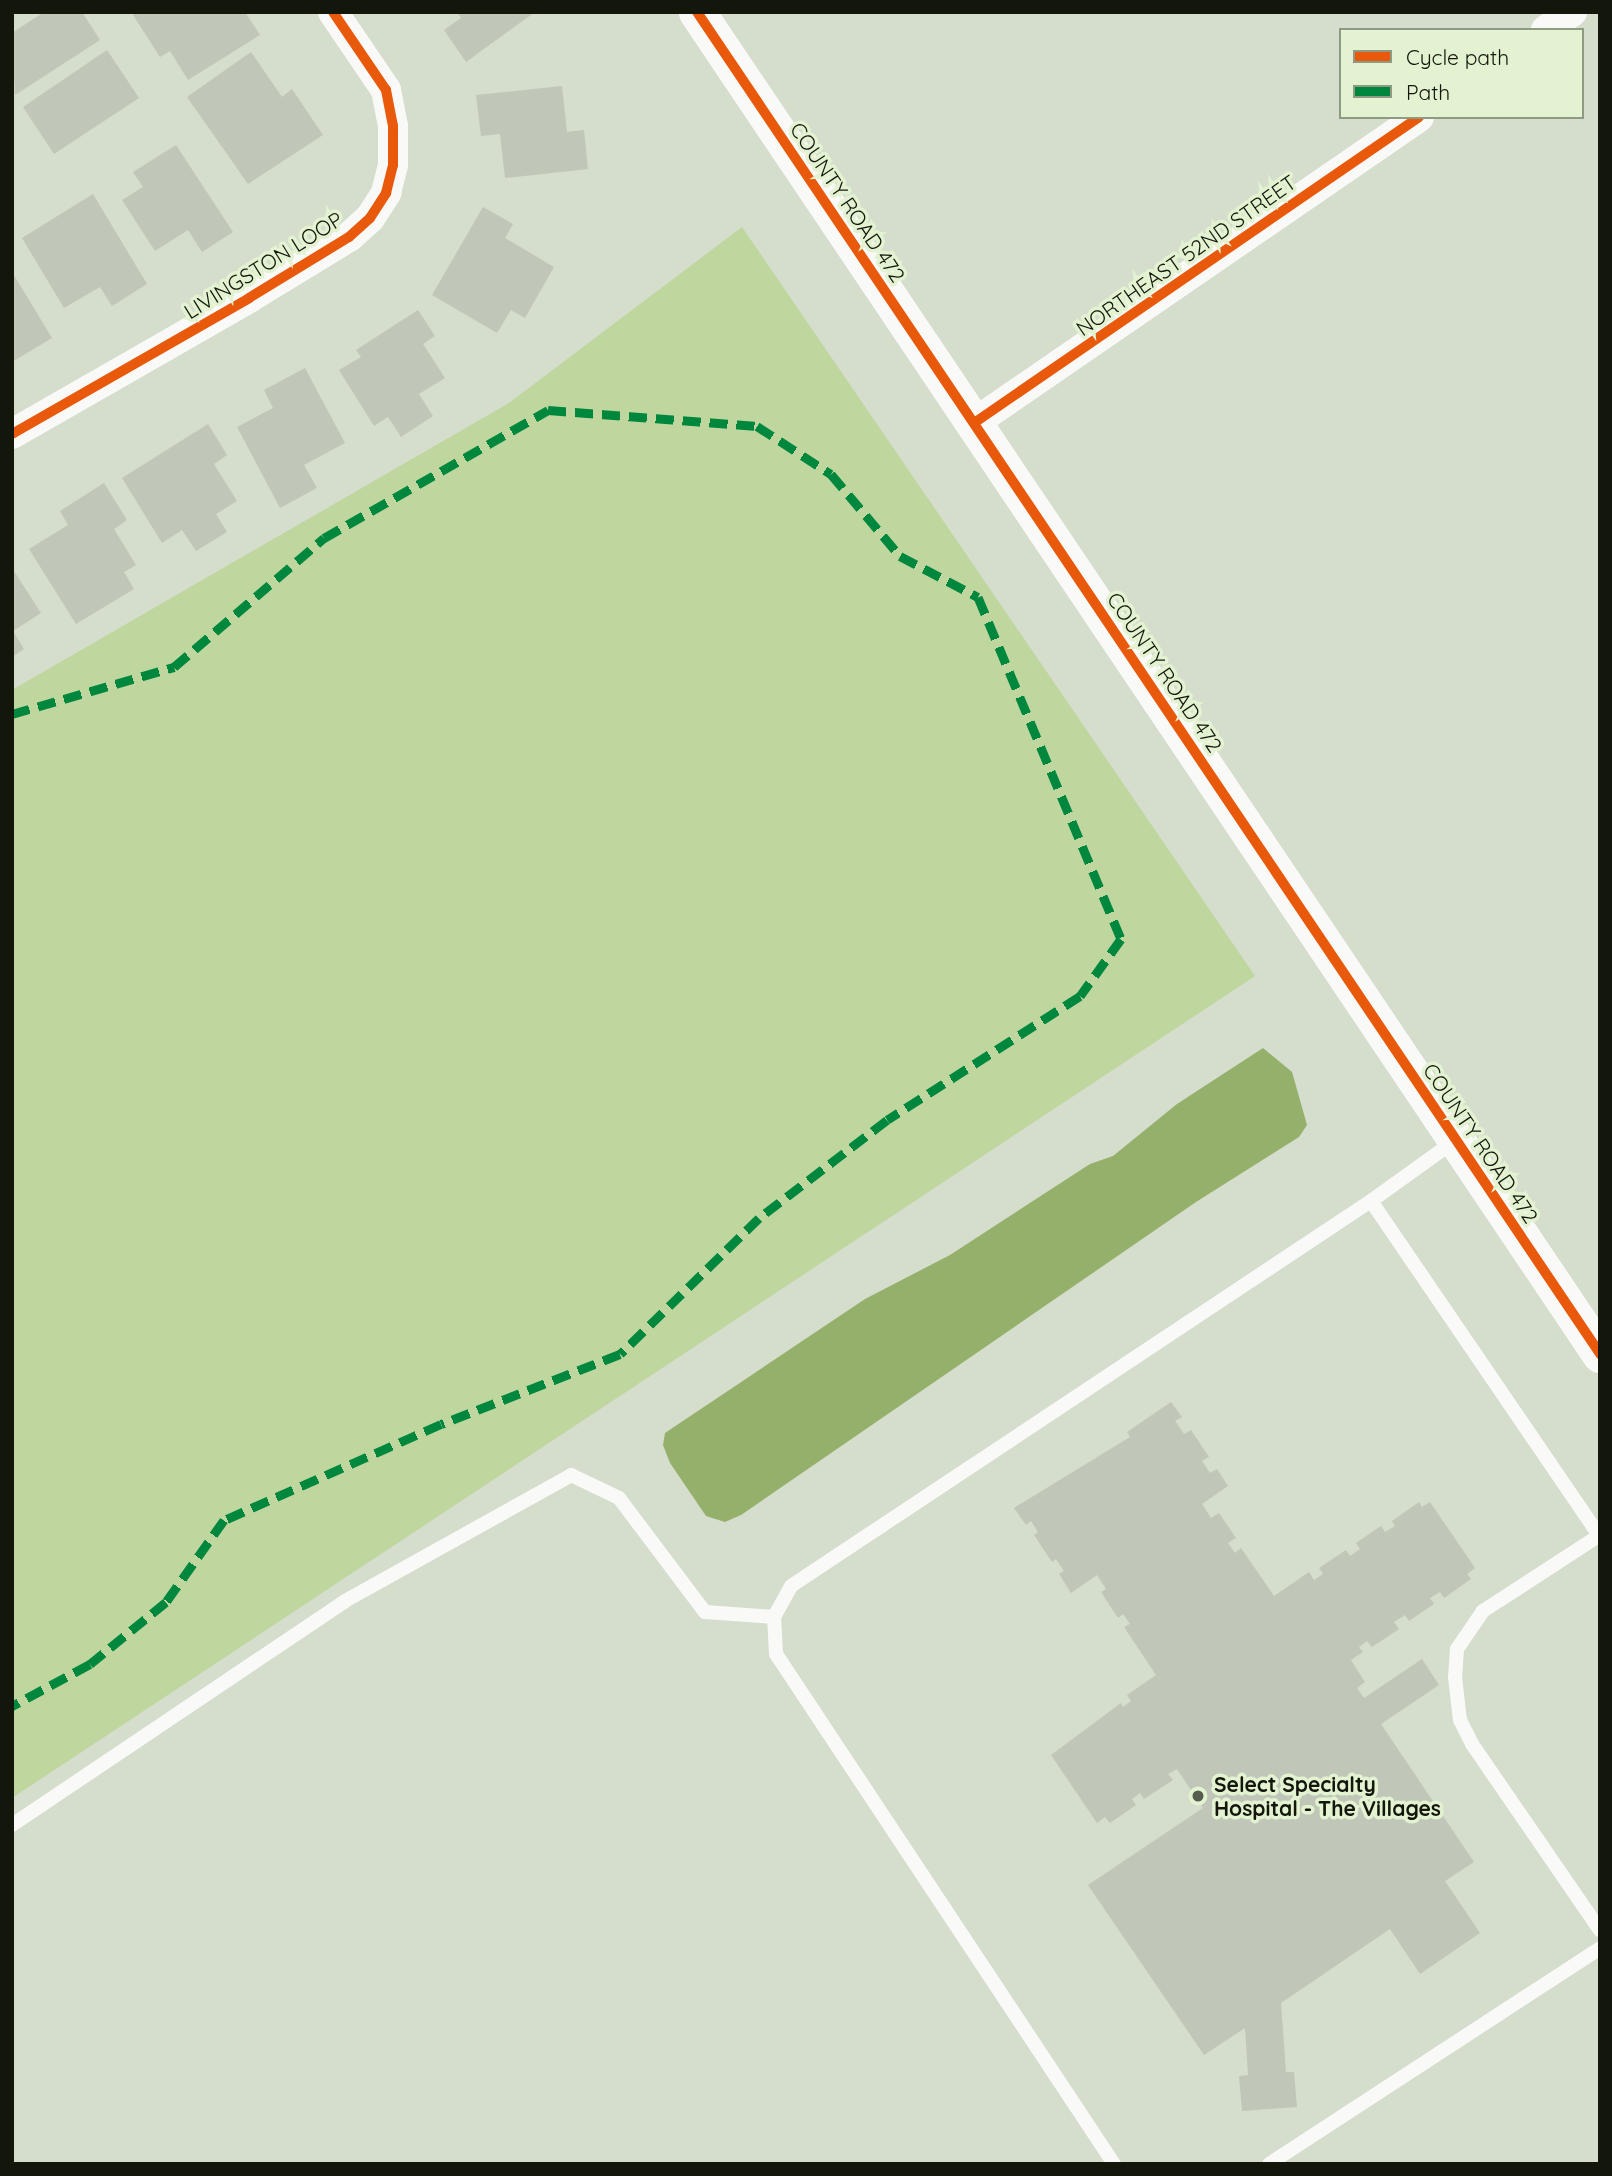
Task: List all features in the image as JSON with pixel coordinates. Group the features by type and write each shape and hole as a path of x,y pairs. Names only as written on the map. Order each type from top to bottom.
{"street":[{"name":"LIVINGSTON LOOP","path":"12,434 249,298 349,237 370,218 386,193 391,174 393,126 386,90 333,12"},
{"name":"COUNTY ROAD 472","path":"697,12 1600,1354"},
{"path":"1549,28 1572,12"},
{"name":"NORTHEAST 52ND STREET","path":"974,424 1416,119"}],"lane":[{"path":"1114,2164 776,1654 774,1617 790,1586 1371,1201 1456,1140"},
{"path":"1371,1201 1599,1536 1483,1611 1457,1649 1455,1677 1460,1720 1472,1744 1600,1930"},
{"path":"12,1825 345,1601 571,1475 619,1498 705,1612 774,1617"},
{"path":"1269,2164 1600,1948"}],"shaded area":[{"path":"742,227 1255,976 12,1798 12,690 509,403"},
{"path":"1263,1048 1292,1072 1307,1125 1299,1137 1196,1202 741,1515 725,1522 706,1516 670,1463 663,1445 665,1433 865,1299 950,1255 1090,1164 1113,1156 1177,1104"}],"building":[{"path":"44,12 82,12 100,40 15,95 12,33"},
{"path":"137,12 245,12 260,35 188,80 170,51 160,57 133,15"},
{"path":"457,12 535,12 466,62 444,30 461,18"},
{"path":"107,50 139,98 54,154 23,107"},
{"path":"251,52 282,97 292,89 323,135 248,184 187,97"},
{"path":"562,86 567,132 584,130 588,169 505,178 500,134 481,136 476,95"},
{"path":"176,145 233,232 202,252 188,230 155,251 122,200 143,187 133,172"},
{"path":"93,194 147,284 112,306 100,287 64,308 22,238"},
{"path":"483,207 513,224 505,238 554,267 525,318 511,310 497,333 432,295"},
{"path":"12,272 52,338 12,362"},
{"path":"418,310 435,336 423,344 445,378 419,394 433,416 401,437 388,417 374,426 339,370 361,357 356,350"},
{"path":"305,368 345,443 304,465 317,488 280,508 237,427 273,408 264,390"},
{"path":"208,424 227,455 214,464 237,501 216,514 227,532 196,551 182,530 162,543 122,478"},
{"path":"104,483 127,520 114,529 136,565 124,572 134,589 76,624 29,549 68,525 60,511"},
{"path":"12,568 41,613 13,631 24,649 12,657"},
{"path":"1171,1402 1182,1417 1175,1421 1184,1434 1191,1430 1209,1457 1202,1461 1210,1473 1217,1469 1228,1486 1202,1504 1211,1518 1219,1513 1236,1538 1228,1543 1235,1553 1241,1548 1274,1596 1309,1572 1314,1580 1323,1574 1319,1568 1346,1550 1350,1556 1360,1549 1356,1543 1381,1526 1385,1532 1395,1526 1392,1521 1419,1502 1422,1507 1430,1502 1475,1568 1467,1574 1471,1579 1444,1598 1440,1592 1430,1598 1434,1604 1409,1621 1405,1615 1394,1622 1399,1629 1372,1647 1367,1641 1359,1647 1363,1652 1351,1660 1365,1682 1357,1688 1364,1698 1422,1659 1439,1685 1381,1724 1474,1862 1445,1881 1480,1933 1420,1974 1390,1929 1281,2003 1286,2072 1294,2072 1297,2107 1242,2111 1239,2076 1248,2075 1245,2028 1204,2055 1088,1885 1203,1808 1177,1769 1168,1774 1173,1780 1144,1799 1140,1793 1132,1799 1136,1805 1110,1823 1105,1817 1097,1823 1051,1755 1121,1703 1123,1707 1131,1701 1127,1695 1156,1675 1124,1627 1130,1624 1123,1614 1118,1618 1101,1592 1106,1589 1097,1575 1071,1593 1059,1574 1064,1571 1056,1559 1052,1562 1034,1535 1038,1532 1031,1521 1026,1525 1014,1508 1130,1437 1127,1432"}],"marked path":[{"path":"12,714 174,667 324,538 548,410 757,426 831,474 900,556 978,597 1121,939 1080,996 887,1120 759,1218 620,1354 441,1424 224,1520 166,1602 90,1664 12,1706"}],"cycle path":[{"path":"12,434 249,298 349,237 370,218 386,193 393,165 393,126 386,90 333,12"},
{"path":"697,12 1600,1354"},
{"path":"974,423 1416,119"}],"place":[{"name":"Select Specialty Hospital - The Villages","path":"1198,1796"}]}
